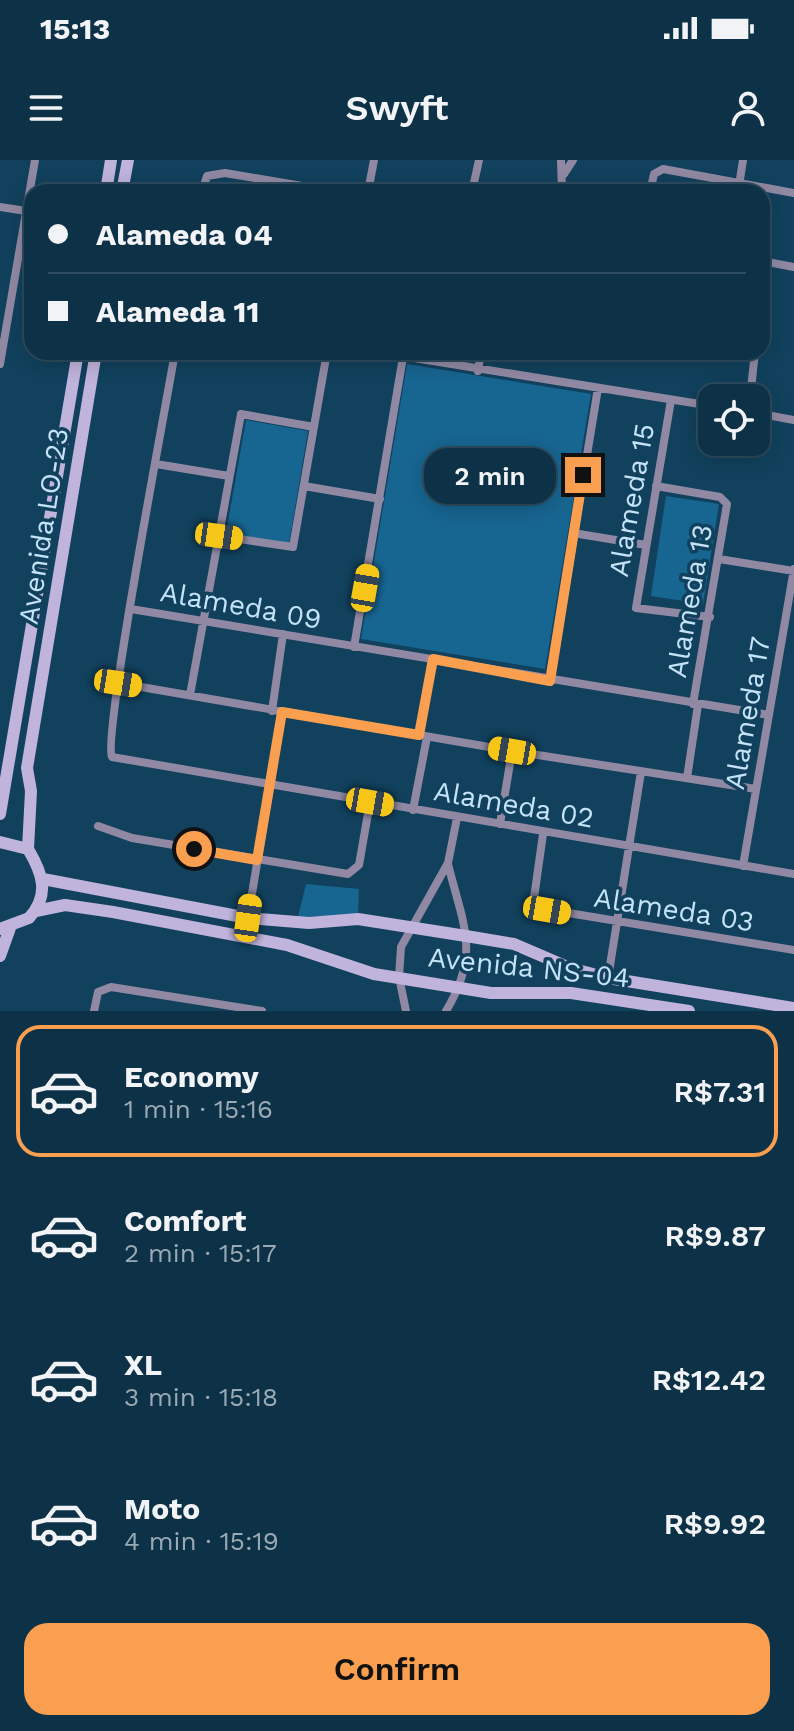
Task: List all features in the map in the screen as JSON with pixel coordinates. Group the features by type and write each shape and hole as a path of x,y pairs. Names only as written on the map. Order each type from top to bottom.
{"street":[{"path":"31,184 35,160"},
{"path":"107,184 111,160"},
{"path":"124,184 128,160"},
{"path":"370,184 374,160"},
{"path":"474,184 479,160"},
{"path":"561,160 563,184"},
{"path":"564,174 573,160"},
{"path":"739,184 743,160"},
{"path":"652,184 654,174 668,170 726,184"},
{"path":"204,184 207,176 225,173 290,184"},
{"path":"770,190 794,193"},
{"path":"0,207 24,211"},
{"path":"0,364 24,223"},
{"path":"770,262 794,267"},
{"name":"Avenida LO-23","path":"0,814 77,360"},
{"name":"Avenida LO-23","path":"28,849 31,791 27,768 95,360"},
{"name":"Alameda 02","path":"174,360 118,683 109,744 112,757 543,834 628,845 794,874"},
{"path":"219,536 293,547 326,360"},
{"path":"354,647 403,360"},
{"path":"419,360 698,404"},
{"path":"478,371 480,360"},
{"path":"752,384 755,360"},
{"path":"550,681 598,388"},
{"name":"Alameda 15","path":"671,400 636,608 710,617"},
{"path":"187,695 241,414 314,427"},
{"path":"770,416 794,420"},
{"path":"156,464 229,476"},
{"path":"304,486 380,499"},
{"name":"Alameda 13","path":"656,486 720,497 727,504 687,778"},
{"path":"573,533 646,545"},
{"path":"719,559 794,570"},
{"name":"Alameda 17","path":"743,866 794,570"},
{"name":"Alameda 09","path":"131,609 769,715"},
{"path":"248,918 277,712 283,634"},
{"path":"413,810 433,659"},
{"path":"118,683 277,712 756,789"},
{"path":"500,824 512,751"},
{"path":"608,978 641,772"},
{"path":"98,826 132,838 348,874 359,865 370,802"},
{"path":"406,1011 399,977 401,947 448,863 457,818"},
{"name":"Alameda 03","path":"543,834 534,898 538,908 794,950"},
{"path":"0,842 28,849 43,879 36,911 5,928 0,956"},
{"path":"446,1011 461,986 468,962 466,936 448,863"},
{"name":"Avenida NS-04","path":"43,879 248,918 309,923 358,919 514,944 570,968 608,978 794,1008"},
{"name":"Avenida NS-04","path":"36,911 65,905 272,941 354,968 508,995 571,993 689,1011"},
{"path":"94,1011 96,998 103,988 120,987 262,1011"}],"shaded area":[{"path":"407,364 591,394 545,669 361,639"},
{"path":"246,420 308,431 289,544 226,533"},
{"path":"666,496 719,504 703,604 651,596"},
{"path":"306,884 359,889 358,916 298,917"}],"route":[{"path":"194,849 257,860 267,785 282,712 419,735 433,659 550,681 583,475"}]}
